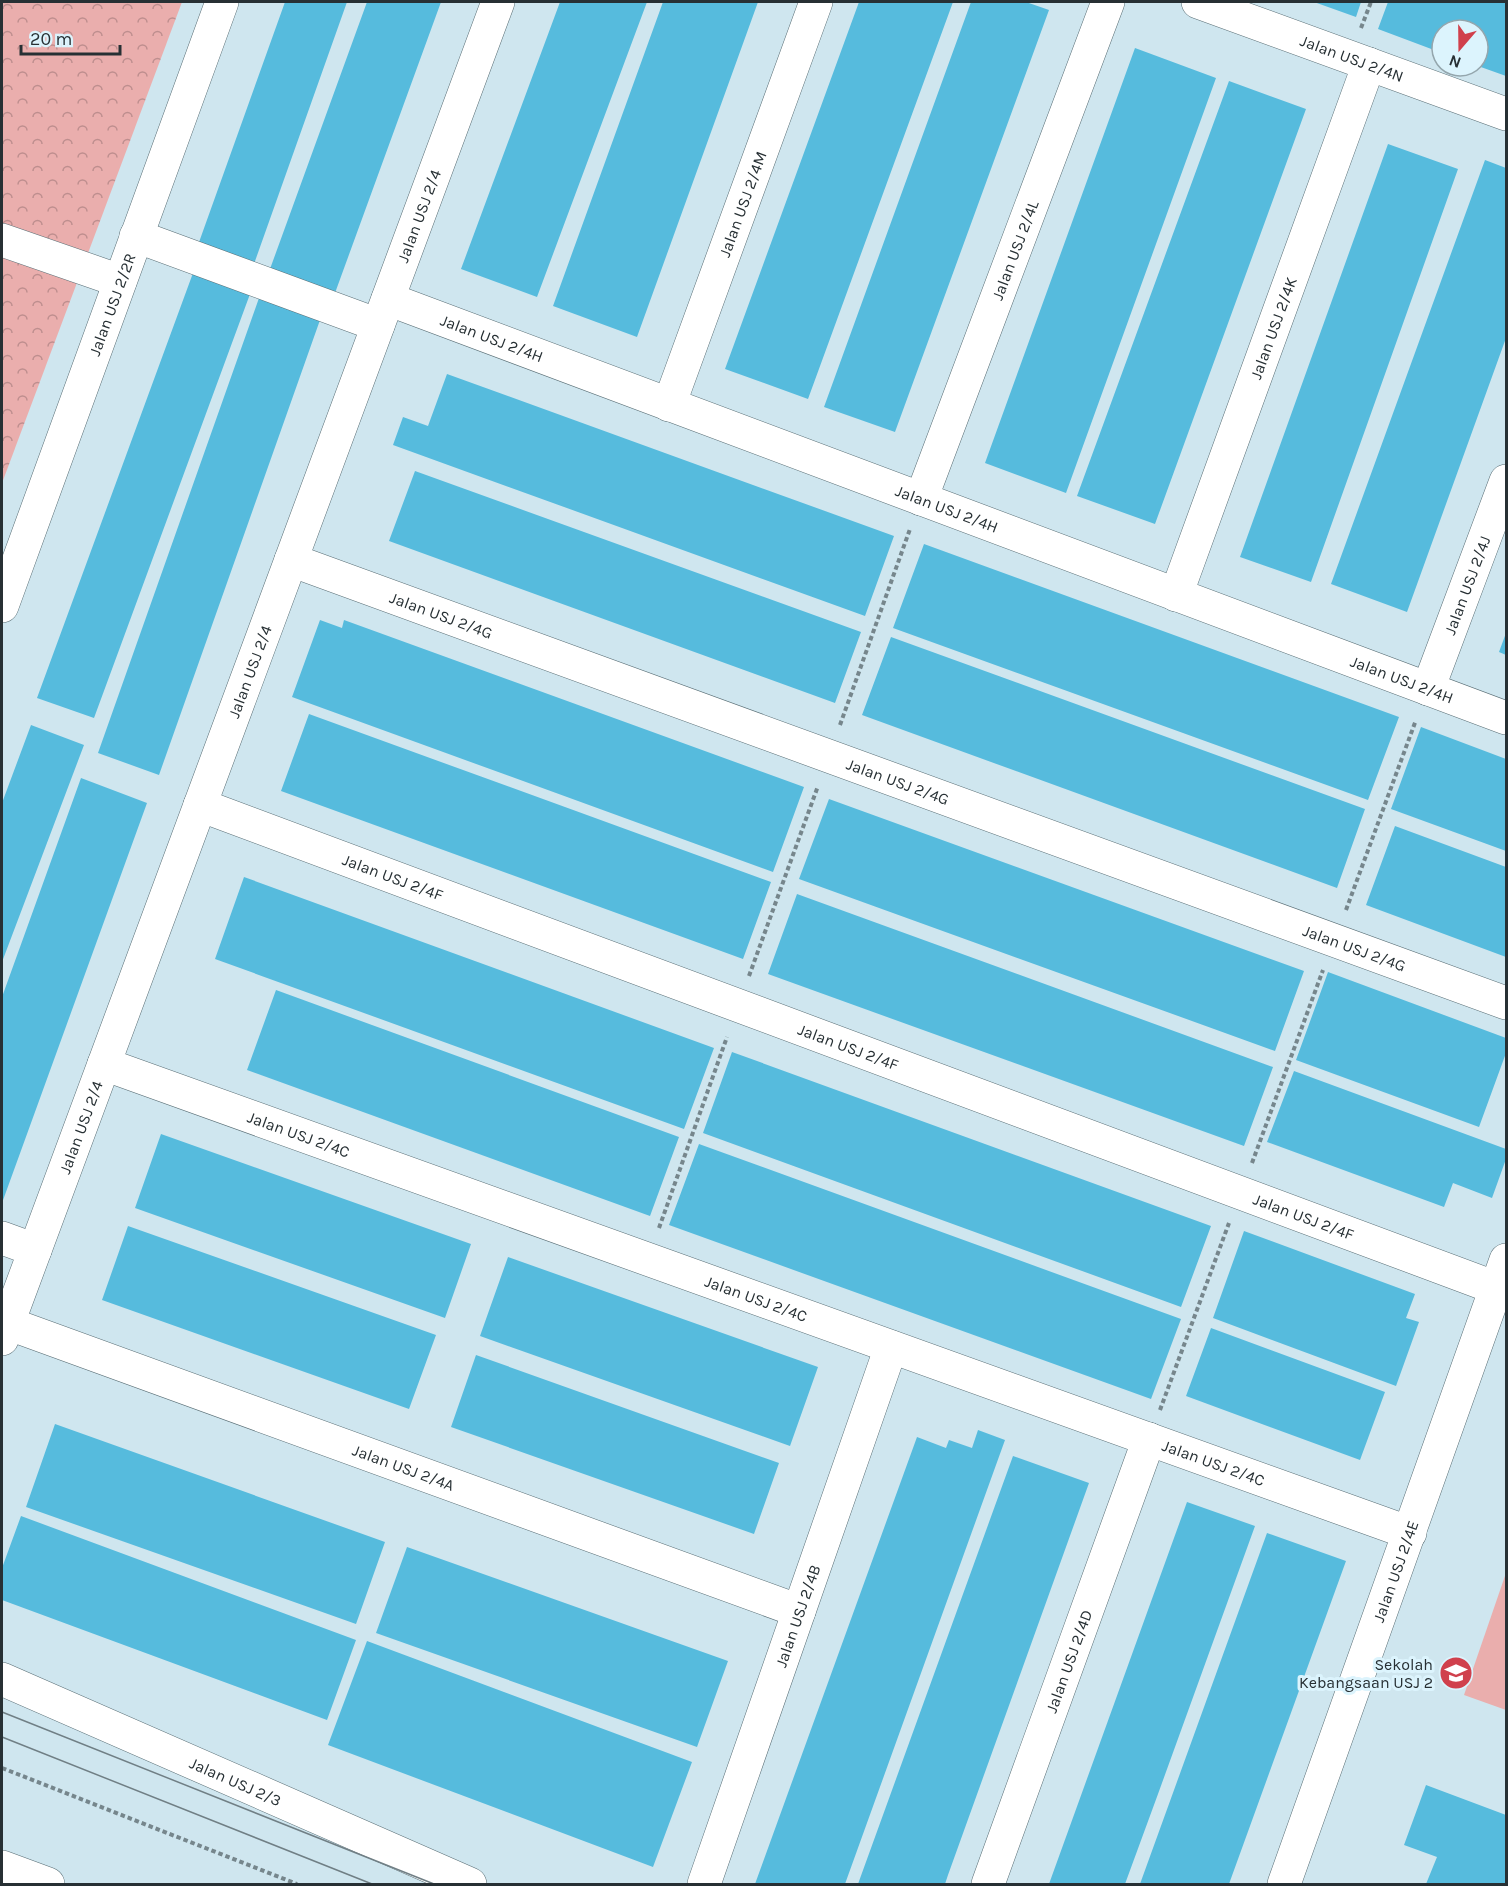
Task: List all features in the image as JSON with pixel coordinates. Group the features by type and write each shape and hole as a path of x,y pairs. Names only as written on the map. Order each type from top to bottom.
{"main road":[{"name":"Jalan USJ 2/2R","path":"2,606 222,2"},
{"name":"Jalan USJ 2/4","path":"4,1331 498,2"},
{"name":"Jalan USJ 2/4M","path":"669,405 816,2"},
{"name":"Jalan USJ 2/4L","path":"921,499 1108,2"},
{"name":"Jalan USJ 2/4N","path":"1198,2 1506,114"},
{"name":"Jalan USJ 2/4K","path":"1176,595 1369,64"},
{"name":"Jalan USJ 2/4H","path":"136,236 383,312 669,405 1506,718"},
{"path":"2,240 120,281"},
{"name":"Jalan USJ 2/4J","path":"1428,689 1506,481"},
{"name":"Jalan USJ 2/4G","path":"291,560 1506,1003"},
{"name":"Jalan USJ 2/4F","path":"200,805 1241,1192 1501,1274"},
{"name":"Jalan USJ 2/4C","path":"104,1064 1410,1533"},
{"path":"2,1238 34,1250"},
{"name":"Jalan USJ 2/4E","path":"1284,1884 1501,1274"},
{"name":"Jalan USJ 2/4A","path":"4,1331 800,1611"},
{"name":"Jalan USJ 2/4B","path":"704,1884 891,1347"},
{"name":"Jalan USJ 2/4D","path":"988,1884 1149,1439"},
{"name":"Jalan USJ 2/3","path":"2,1679 471,1884"},
{"path":"2,1867 48,1884"}],"path":[{"path":"647,1260 921,499"},
{"path":"1149,1439 1428,689"},
{"path":"2,1768 297,1884"}],"green space":[{"path":"2,2 182,2 2,483"},
{"path":"1506,1573 1506,1710 1464,1695"}],"building":[{"path":"285,2 347,2 254,264 198,245"},
{"path":"367,2 441,2 335,293 270,269"},
{"path":"560,2 647,2 537,297 461,269"},
{"path":"663,2 758,2 637,337 553,306"},
{"path":"859,2 953,2 808,399 725,369"},
{"path":"971,2 1026,2 1049,10 895,432 824,407"},
{"path":"1314,2 1361,2 1356,17"},
{"path":"1388,2 1506,2 1506,76 1490,70 1490,18 1430,18 1430,48 1378,29"},
{"path":"1135,48 1216,78 1066,493 985,463"},
{"path":"1229,81 1306,109 1155,524 1077,496"},
{"path":"1388,144 1458,169 1311,582 1240,557"},
{"path":"1485,160 1506,168 1506,338 1407,612 1331,584"},
{"path":"193,273 250,294 94,718 37,698"},
{"path":"259,298 320,320 159,775 98,753"},
{"path":"447,374 894,536 865,616 393,445 403,417 428,426"},
{"path":"415,471 861,632 835,703 389,541"},
{"path":"924,544 1399,717 1368,800 893,628"},
{"path":"320,620 342,628 344,620 804,787 773,872 292,697"},
{"path":"1506,633 1506,655 1499,652"},
{"path":"891,637 1365,809 1337,888 862,715"},
{"path":"309,714 771,882 743,959 281,791"},
{"path":"31,725 84,745 2,962 2,803"},
{"path":"1421,727 1506,759 1506,851 1391,809"},
{"path":"81,778 147,803 2,1203 2,997"},
{"path":"829,799 1304,971 1275,1051 799,879"},
{"path":"1395,826 1506,867 1506,957 1366,905"},
{"path":"244,877 714,1048 684,1129 215,959"},
{"path":"797,894 1273,1067 1244,1146 768,974"},
{"path":"1328,972 1506,1038 1506,1053 1479,1127 1296,1060"},
{"path":"276,990 679,1137 650,1216 247,1070"},
{"path":"732,1052 1211,1226 1181,1307 703,1133"},
{"path":"1294,1071 1506,1149 1506,1159 1492,1198 1453,1183 1444,1207 1267,1142"},
{"path":"161,1134 471,1244 445,1318 135,1208"},
{"path":"699,1144 1181,1319 1151,1399 669,1225"},
{"path":"128,1226 436,1335 409,1409 102,1300"},
{"path":"1244,1231 1415,1294 1406,1318 1419,1322 1396,1386 1213,1318"},
{"path":"508,1257 818,1367 790,1446 480,1336"},
{"path":"1211,1328 1385,1392 1360,1460 1186,1396"},
{"path":"476,1355 779,1463 754,1534 451,1427"},
{"path":"55,1424 385,1542 356,1624 26,1507"},
{"path":"978,1430 1005,1440 845,1884 755,1884 917,1437 946,1448 949,1440 972,1448"},
{"path":"1013,1456 1089,1483 945,1884 858,1884"},
{"path":"1187,1502 1255,1526 1125,1884 1049,1884"},
{"path":"21,1516 356,1640 327,1720 2,1600 2,1568"},
{"path":"1267,1533 1346,1561 1229,1884 1140,1884"},
{"path":"407,1547 728,1661 697,1747 376,1633"},
{"path":"367,1641 692,1762 653,1867 328,1745"},
{"path":"1426,1785 1506,1815 1506,1884 1426,1884 1437,1857 1404,1845"}],"tram line":[{"path":"2,1712 434,1884"},
{"path":"2,1737 372,1884"}],"place":[{"name":"Sekolah Kebangsaan USJ 2","path":"1456,1673"}]}
